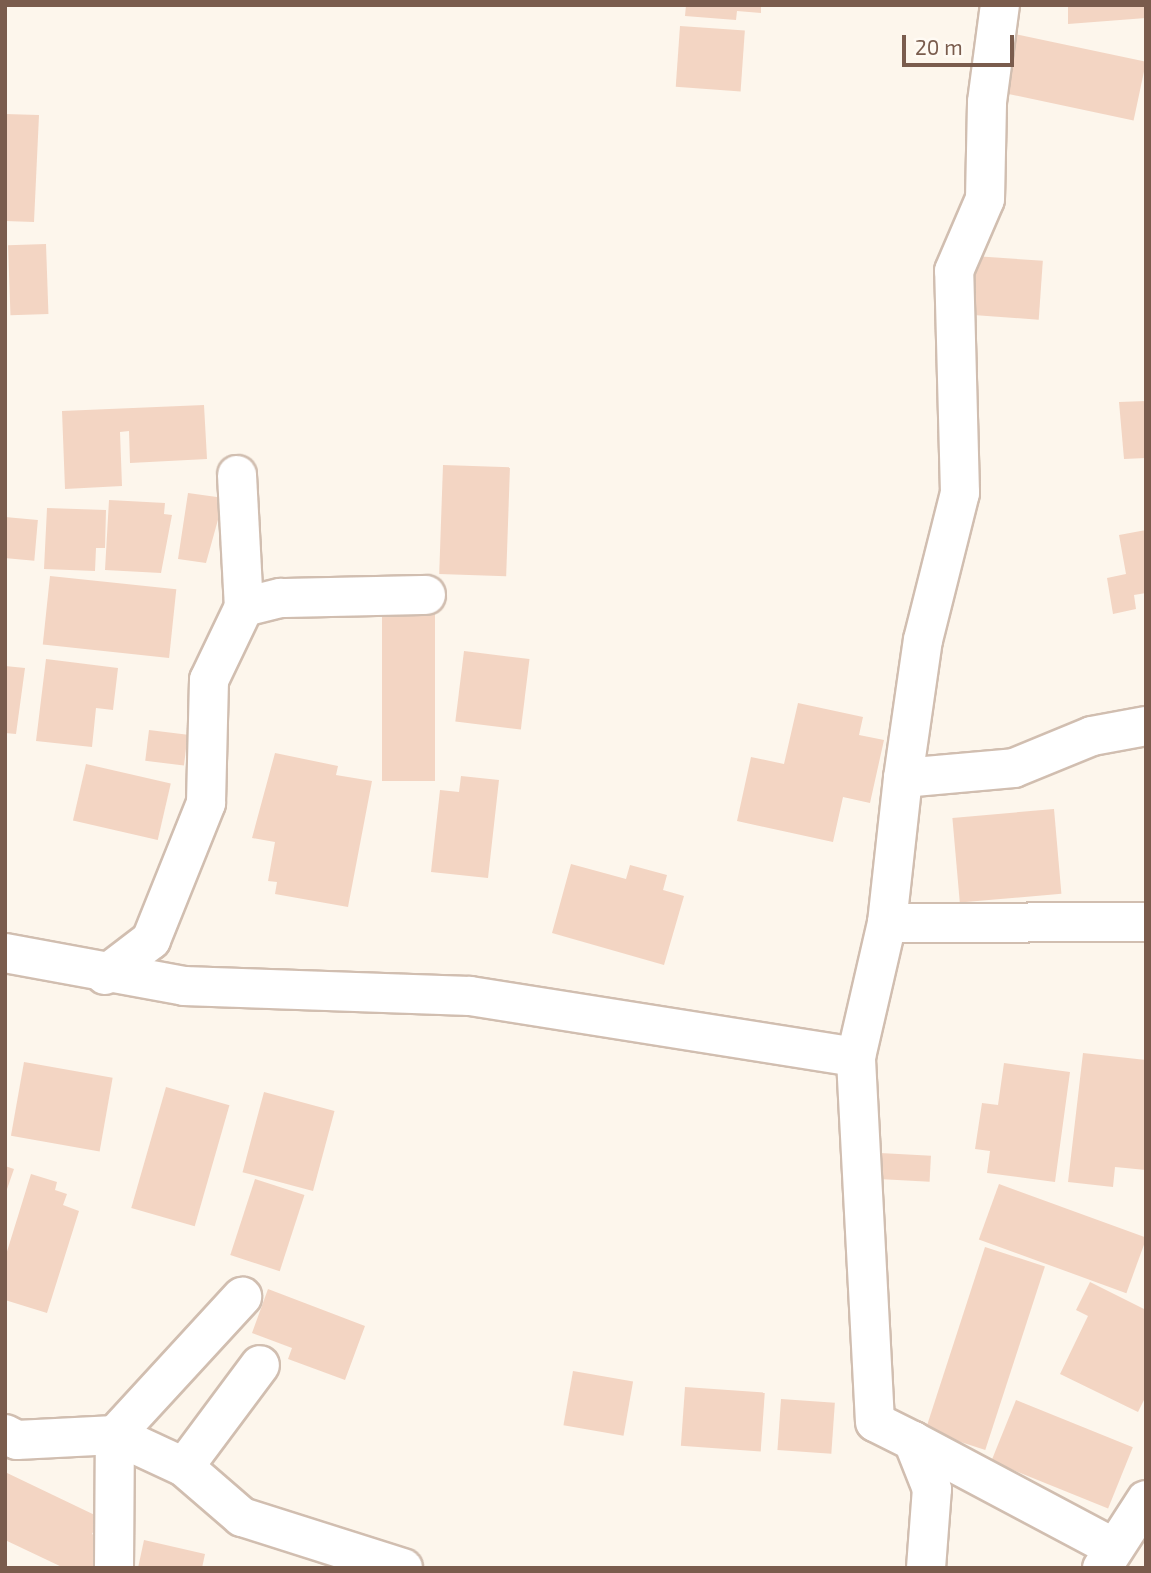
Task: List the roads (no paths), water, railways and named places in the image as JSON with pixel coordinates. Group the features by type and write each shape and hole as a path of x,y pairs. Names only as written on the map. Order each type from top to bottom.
{"street":[{"path":"1000,5 987,102 985,199 954,271 960,494 923,640 887,923 856,1057 875,1422 913,1441 1108,1558 1146,1500"},
{"path":"105,975 151,940 206,803 209,680 244,607 237,475"},
{"path":"244,607 281,597 426,595"},
{"path":"904,778 1014,768 1092,736 1146,726"},
{"path":"887,923 1146,922"},
{"path":"5,953 105,975 184,986 470,996 856,1057"},
{"path":"114,1568 115,1435 242,1297"},
{"path":"184,1467 260,1365"},
{"path":"5,1434 17,1440 115,1435 184,1467 242,1517 403,1568"},
{"path":"913,1441 932,1489 926,1568"}]}
